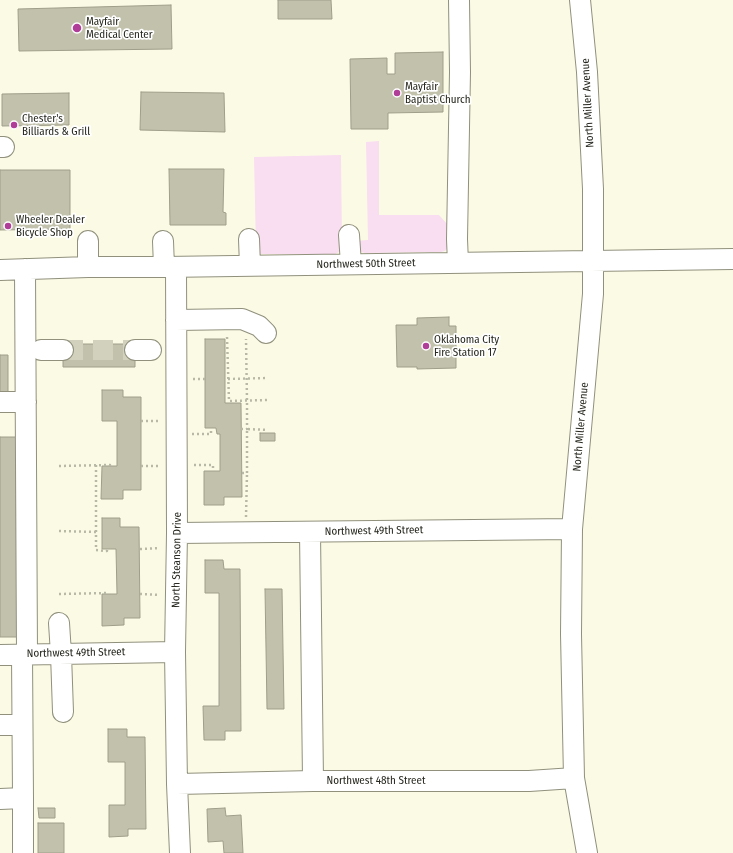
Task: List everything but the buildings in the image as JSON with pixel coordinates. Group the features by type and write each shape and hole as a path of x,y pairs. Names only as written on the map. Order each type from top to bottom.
{"street":[{"path":"458,263 457,239 460,72 459,0"},
{"name":"North Miller Avenue","path":"580,0 587,72 593,189 593,294 572,529 571,634 574,778 587,853"},
{"path":"349,235 351,264"},
{"path":"249,239 250,266"},
{"path":"88,240 88,267"},
{"name":"North Steanson Drive","path":"164,241 170,267 176,320 177,533 175,652 177,784 180,853"},
{"name":"Northwest 50th Street","path":"0,270 88,267 733,259"},
{"path":"23,853 22,725 25,654 26,402 25,269"},
{"path":"176,320 242,320 259,326 266,333"},
{"path":"41,350 63,350"},
{"path":"0,402 26,402"},
{"name":"Northwest 49th Street","path":"177,533 572,529"},
{"path":"310,532 313,781"},
{"path":"59,623 63,712"},
{"name":"Northwest 49th Street","path":"0,654 175,652"},
{"path":"0,725 22,725"},
{"name":"Northwest 48th Street","path":"177,784 313,781 529,781 574,778"},
{"path":"0,799 23,798"}],"path":[{"path":"246,336 246,519"},
{"path":"233,337 227,337 229,401 268,400"},
{"path":"228,378 268,378"},
{"path":"186,379 205,379"},
{"path":"141,421 164,421"},
{"path":"186,434 211,434 211,428"},
{"path":"241,429 268,430"},
{"path":"96,465 96,550 107,551 107,549"},
{"path":"192,465 213,465 213,471"},
{"path":"59,466 110,466"},
{"path":"141,466 164,466"},
{"path":"59,531 96,532"},
{"path":"140,549 164,548"},
{"path":"59,594 108,594"},
{"path":"140,594 165,595"}],"shaded area":[{"path":"379,141 379,215 439,215 448,225 448,246 445,251 365,253 357,251 355,241 368,240 366,142"},
{"path":"341,155 342,241 339,252 335,254 261,254 257,252 254,157"}],"tunnel":[{"path":"63,350 135,350"}],"place":[{"name":"Mayfair Medical Center","path":"77,28"},
{"name":"Mayfair Baptist Church","path":"397,93"},
{"name":"Chester's Billiards & Grill","path":"14,125"},
{"name":"Wheeler Dealer Bicycle Shop","path":"8,226"},
{"name":"Oklahoma City Fire Station 17","path":"426,346"}]}
